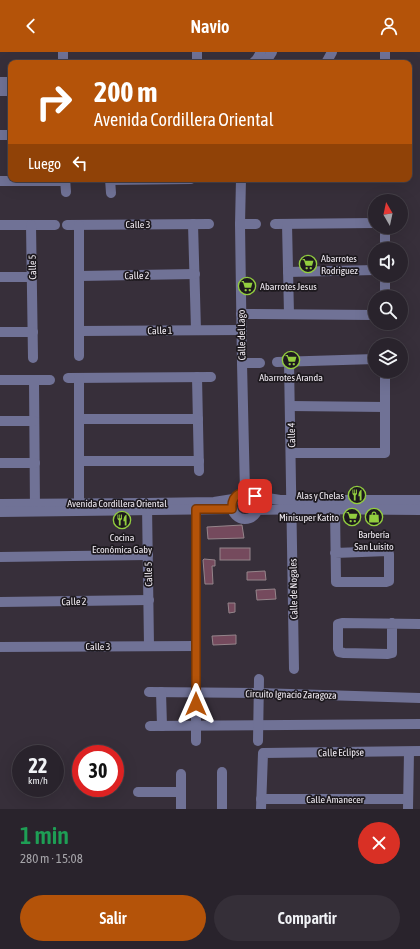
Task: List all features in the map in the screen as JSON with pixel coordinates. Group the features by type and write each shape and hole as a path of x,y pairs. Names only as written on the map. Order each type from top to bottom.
{"street":[{"path":"65,182 66,192"},
{"path":"110,182 110,193"},
{"name":"Calle del Lago","path":"241,182 241,314 245,492"},
{"path":"275,224 368,223"},
{"path":"193,224 196,330"},
{"name":"Calle 3","path":"67,225 209,224"},
{"path":"240,224 256,224"},
{"path":"288,224 289,314"},
{"path":"0,225 55,225"},
{"name":"Calle 5","path":"31,225 33,358"},
{"path":"79,225 79,356"},
{"path":"288,272 368,270"},
{"name":"Calle 2","path":"79,276 195,274"},
{"path":"0,277 32,277"},
{"path":"241,314 368,315"},
{"name":"Calle 1","path":"79,331 242,330"},
{"path":"0,332 33,332"},
{"path":"277,362 368,359"},
{"name":"Calle 4","path":"290,362 292,504"},
{"path":"242,364 260,363"},
{"path":"197,377 199,471"},
{"path":"68,378 211,377"},
{"path":"79,378 79,507"},
{"path":"291,453 385,452 385,378"},
{"path":"0,380 50,380"},
{"path":"34,380 35,508"},
{"path":"290,406 385,407"},
{"path":"79,419 198,419"},
{"path":"0,421 34,420"},
{"path":"79,461 199,461"},
{"path":"0,463 35,463"},
{"path":"255,496 259,505 256,514 247,519 238,517 234,513 233,504 237,495 245,492 251,493 255,496 280,500 292,504 335,509 387,505 420,500"},
{"name":"Avenida Cordillera Oriental","path":"147,507 214,502 233,504"},
{"name":"Avenida Cordillera Oriental","path":"0,504 35,508"},
{"name":"Avenida Cordillera Oriental","path":"0,512 35,508 79,507 196,509 233,504"},
{"path":"258,510 292,504 387,505 420,510"},
{"name":"Calle de Nogales","path":"292,504 294,669"},
{"name":"Calle 5","path":"147,507 150,646"},
{"path":"196,509 196,741"},
{"path":"335,509 335,553 336,582 389,581 390,554 388,551 335,553"},
{"path":"0,558 148,555"},
{"name":"Calle 2","path":"0,602 149,600"},
{"path":"392,623 392,653 339,652 338,624 342,623 392,623 420,624"},
{"name":"Calle 3","path":"0,647 196,646"},
{"path":"258,742 259,680"},
{"name":"Circuito Ignacio Zaragoza","path":"149,692 258,693 420,698"},
{"path":"161,692 162,726"},
{"path":"150,726 420,724"},
{"name":"Calle Eclipse","path":"261,804 263,753 420,751"},
{"path":"408,804 409,752"},
{"path":"222,772 222,809"},
{"path":"180,809 181,774"},
{"path":"138,792 181,792"},
{"name":"Calle Amanecer","path":"261,804 408,804"}],"building":[{"path":"242,525 244,538 208,539 207,527"},
{"path":"220,548 250,548 250,560 220,560"},
{"path":"204,559 215,560 215,566 212,566 213,584 205,584"},
{"path":"265,571 266,580 247,580 247,572"},
{"path":"275,589 276,599 257,600 256,590"},
{"path":"228,603 235,603 235,612 229,613"},
{"path":"236,635 236,644 213,645 212,636"}],"place":[{"name":"Abarrotes Rodriguez","path":"308,264"},
{"name":"Abarrotes Jesus","path":"247,286"},
{"name":"Abarrotes Aranda","path":"291,360"},
{"name":"Alas y Chelas","path":"357,495"},
{"name":"Minisuper Katito","path":"352,517"},
{"name":"Barbería San Luisito","path":"374,517"},
{"name":"Cocina Económica Gaby","path":"122,520"}],"route":[{"path":"196,704 196,509 232,509 233,499 237,495 245,492 251,493 255,496"}]}
